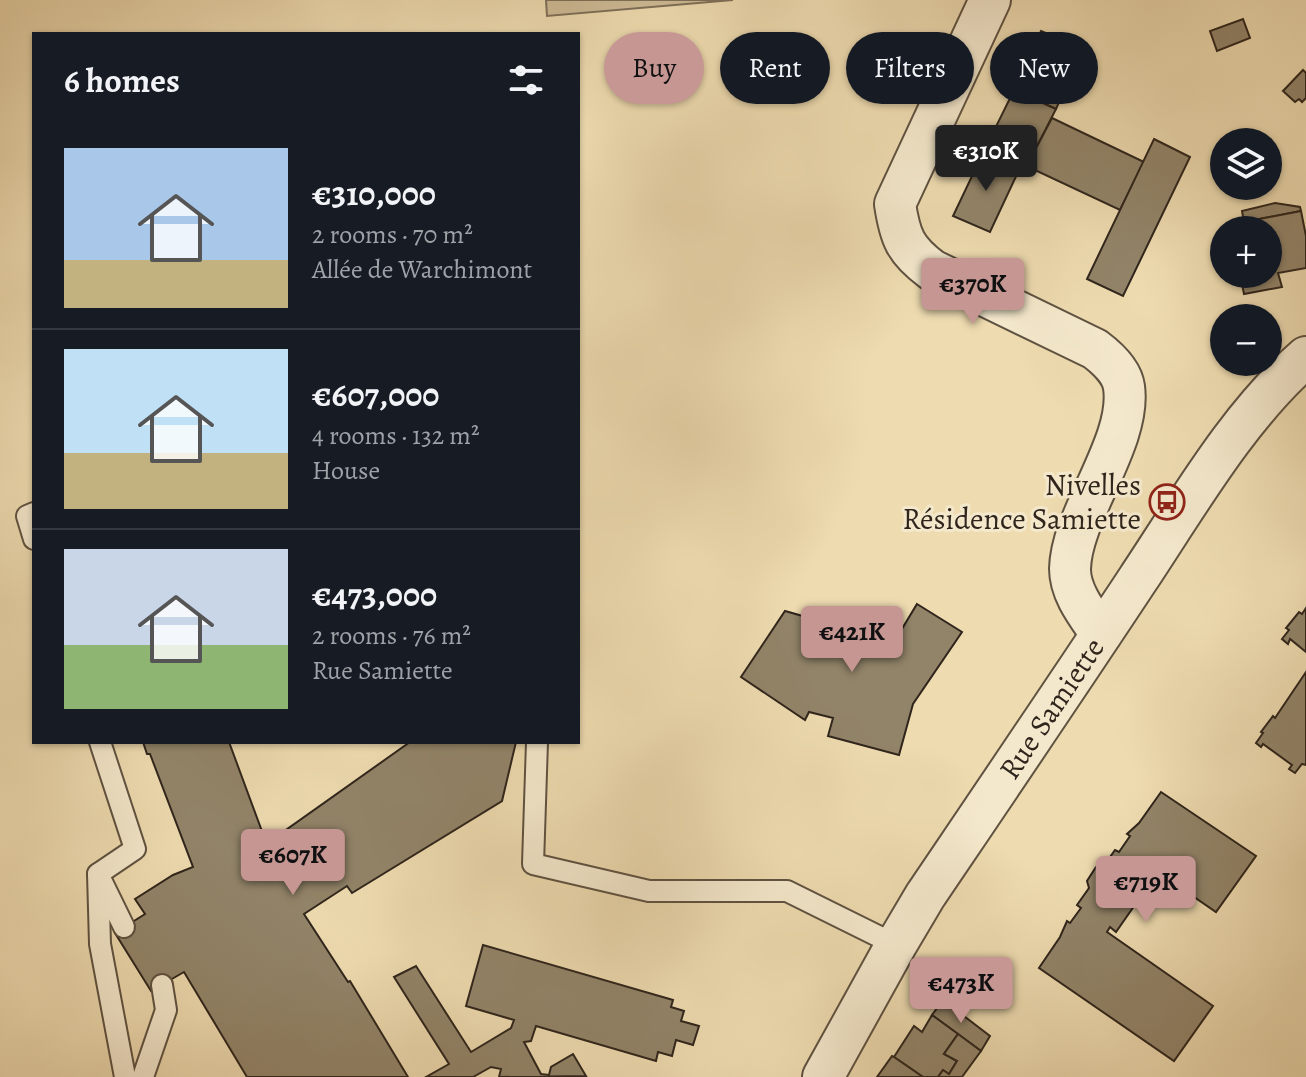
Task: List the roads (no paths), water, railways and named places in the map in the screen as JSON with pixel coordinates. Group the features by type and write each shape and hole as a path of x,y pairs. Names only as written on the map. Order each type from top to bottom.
{"street":[{"path":"990,0 895,204 899,234 914,257 932,270 1095,349 1110,361 1124,385 1123,418 1075,544 1070,568 1073,588 1101,634"},
{"name":"Rue Samiette","path":"823,1077 896,945 1101,634 1239,432 1280,380 1306,357"}],"lane":[{"path":"32,514 27,516 32,532"},
{"path":"98,874 135,849 101,744"},
{"path":"537,744 533,864 649,891 787,891 896,945"},
{"path":"98,874 124,927"},
{"path":"98,874 100,944 125,1077"},
{"path":"143,1077 166,1010 162,985"}],"place":[{"name":"Nivelles Résidence Samiette","path":"1167,502"}]}
